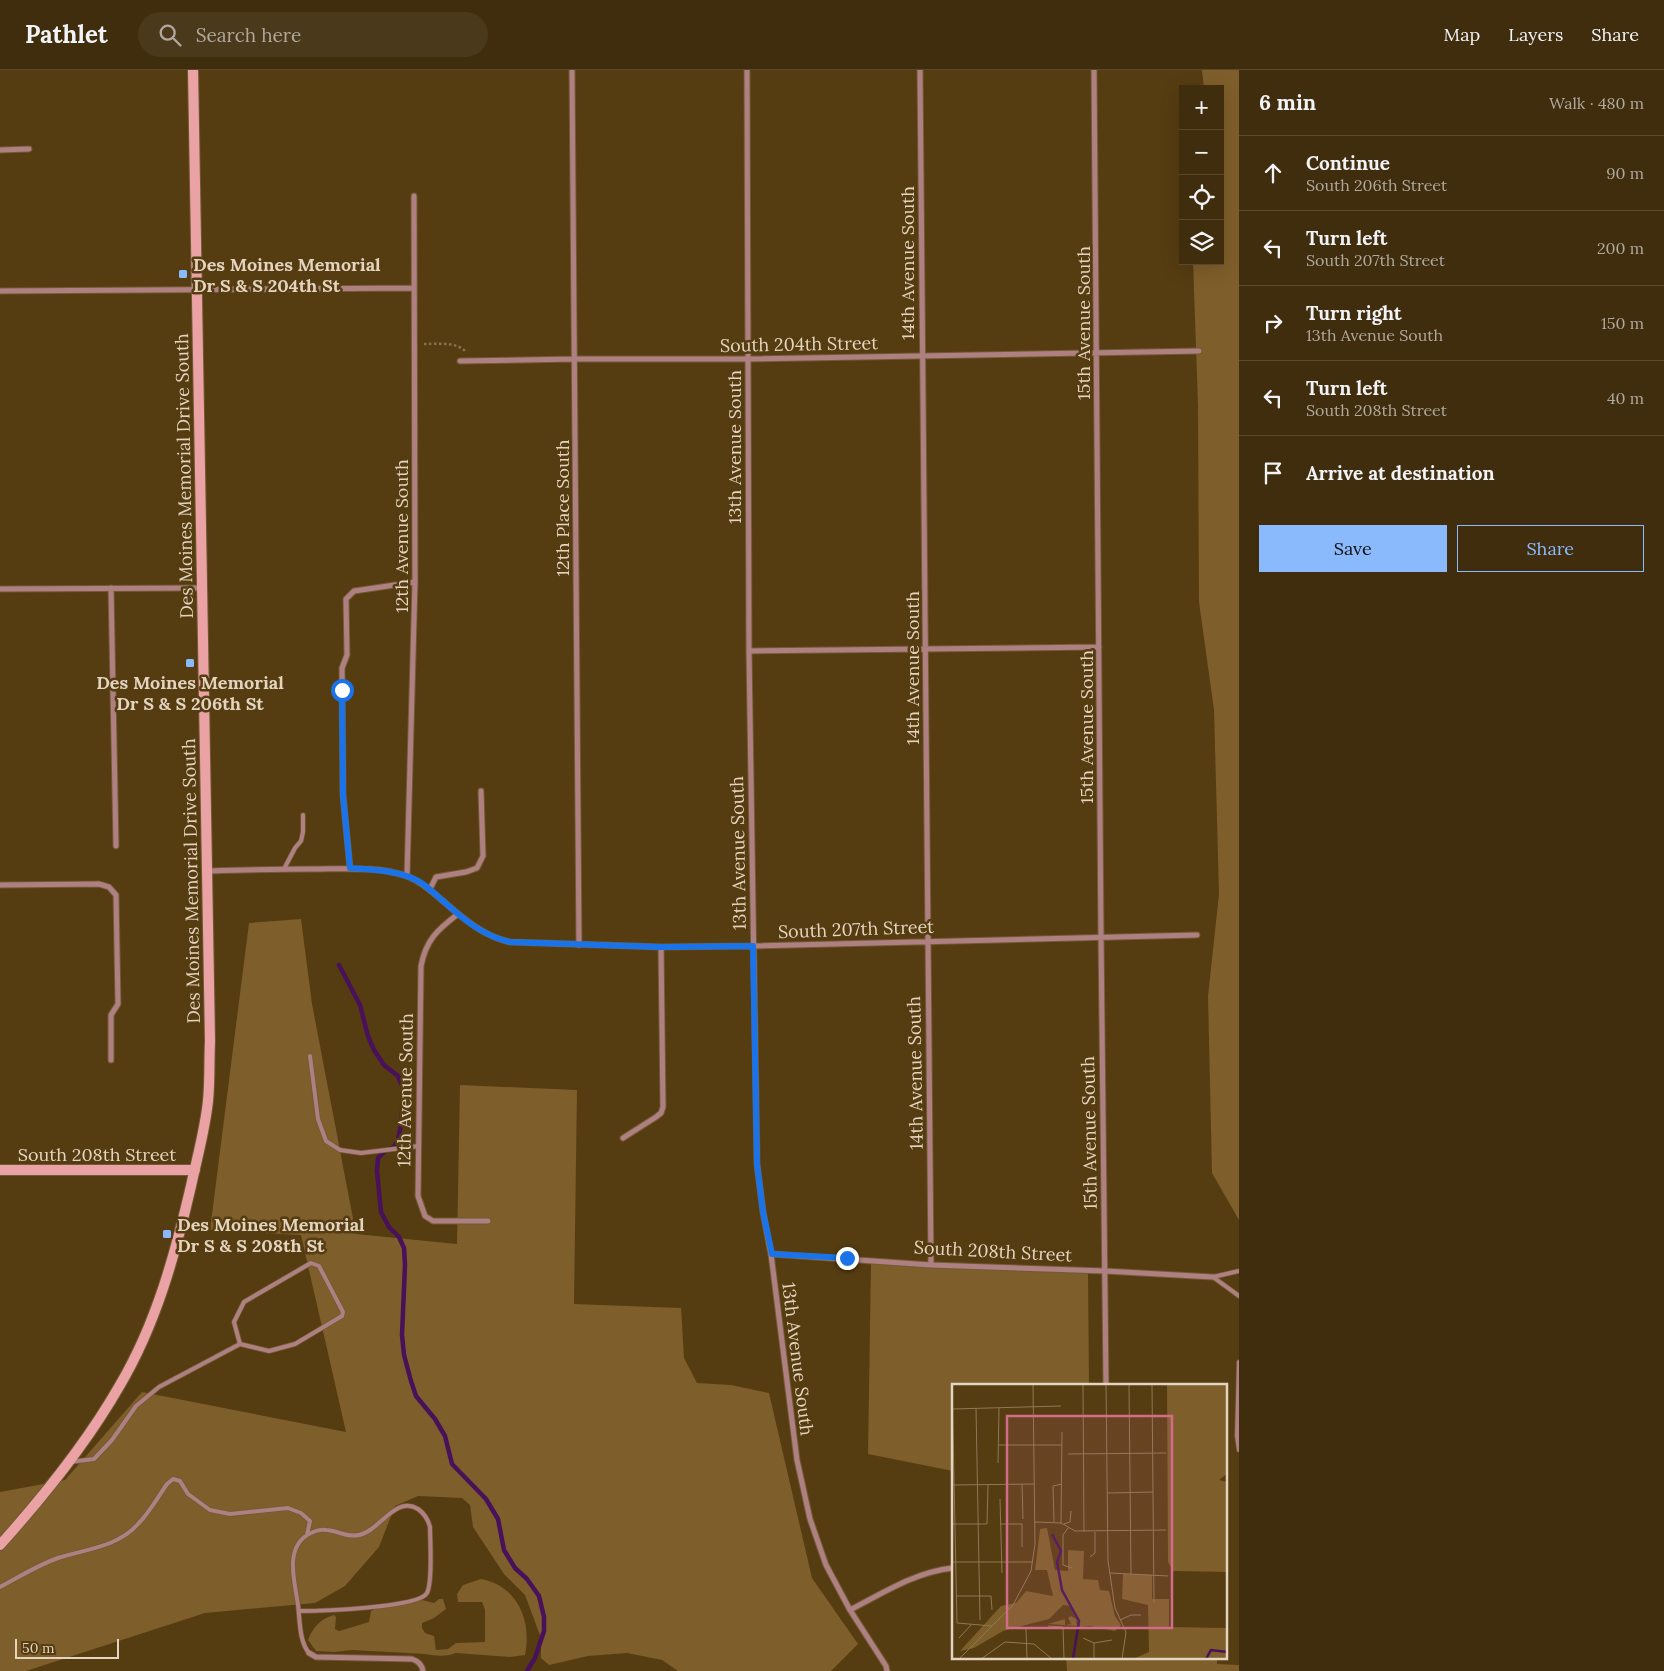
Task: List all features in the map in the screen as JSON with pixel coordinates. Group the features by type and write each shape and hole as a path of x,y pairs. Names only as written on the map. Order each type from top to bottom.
{"main road":[{"name":"Des Moines Memorial Drive South","path":"0,1545 41,1499 88,1435 121,1384 151,1322 178,1242 195,1170 208,1100 210,1040 193,70"},
{"name":"South 208th Street","path":"0,1170 195,1170"}],"street":[{"name":"12th Place South","path":"572,70 579,945"},
{"name":"13th Avenue South","path":"747,70 749,650 757,1164 763,1212 772,1254 797,1460 810,1519 826,1565 850,1610 888,1671"},
{"name":"14th Avenue South","path":"920,70 930,1265"},
{"name":"15th Avenue South","path":"1094,70 1106,1384"},
{"path":"0,150 29,149"},
{"name":"12th Avenue South","path":"407,876 415,582 414,196"},
{"path":"0,291 414,288"},
{"name":"South 204th Street","path":"460,361 747,359 1199,351"},
{"path":"350,868 343,795 342,668 347,655 346,599 354,591 415,582"},
{"path":"110,588 116,846"},
{"path":"0,589 201,588"},
{"path":"749,650 1099,647"},
{"path":"430,889 436,878 477,868 482,856 481,791"},
{"name":"South 207th Street","path":"207,871 350,868 380,870 407,876 430,889 482,932 496,939 510,942 661,947 1197,935"},
{"path":"0,884 99,884 109,887 116,895 118,1004 112,1015 111,1060"},
{"name":"12th Avenue South","path":"458,914 431,937 423,954 421,966 418,1196 426,1216 433,1221 488,1221"},
{"path":"623,1138 656,1117 661,1113 663,1107 661,947"},
{"name":"South 208th Street","path":"772,1254 930,1265 1213,1277"},
{"path":"850,1610 913,1577 936,1570 952,1568"},
{"path":"309,1653 316,1657 412,1659 418,1661 423,1668"}],"lane":[{"path":"284,869 295,848 302,841 302,815"},
{"path":"310,1056 318,1119 326,1142 340,1150 361,1154 419,1146"},
{"path":"68,1463 94,1459 112,1440 136,1406 158,1387 240,1344 269,1351 295,1344 342,1316 343,1312 319,1266 311,1263 244,1302 234,1322 240,1344"},
{"path":"1213,1277 1239,1271"},
{"path":"1213,1277 1239,1296"},
{"path":"1239,1362 1237,1426 1239,1450"},
{"path":"0,1587 57,1558 119,1539 138,1525 173,1479 180,1481 188,1494 210,1510 230,1514 288,1508 301,1513 310,1521 307,1535"},
{"path":"299,1611 335,1611 422,1598 427,1593 429,1583 430,1527 424,1514 416,1508 409,1506 398,1507 375,1528 360,1535 344,1535 327,1529 315,1531 300,1540 294,1554 292,1572 304,1645 309,1653"}],"path":[{"path":"414,344 450,345 462,348 473,361"}],"shaded area":[{"path":"1202,70 1239,70 1239,1220 1212,1173 1208,996 1219,894 1214,710 1199,602 1198,406 1193,265 1224,265 1224,85 1204,85"},
{"path":"301,919 312,1004 356,1234 457,1244 460,1085 577,1090 574,1304 681,1308 684,1358 697,1383 731,1385 769,1393 812,1578 858,1644 831,1671 678,1671 662,1660 627,1653 588,1656 549,1665 541,1658 541,1638 525,1595 504,1574 473,1527 470,1505 462,1498 418,1496 395,1506 379,1547 345,1586 315,1603 205,1613 26,1671 0,1671 0,1492 65,1480 142,1392 346,1432 301,1235 210,1230 249,923"},
{"path":"871,1262 1088,1271 1089,1384 952,1384 952,1471 868,1454"},
{"path":"481,1579 494,1583 504,1589 520,1607 526,1630 525,1655 510,1657 456,1653 441,1656 352,1650 316,1651 308,1640 318,1624 334,1615 336,1617 335,1629 339,1631 369,1622 371,1611 377,1608 422,1600 434,1603 439,1599 443,1599 446,1609 434,1618 422,1623 425,1633 434,1636 436,1650 448,1649 456,1643 485,1642 485,1610 482,1602 458,1602 457,1594 463,1585"},
{"path":"1066,1658 1217,1658 1217,1664 1239,1665 1239,1671 1067,1671"}],"waterway":[{"path":"339,965 360,1005 368,1036 374,1050 384,1065 398,1076 404,1090 398,1139 394,1147 386,1150 378,1158 377,1171 381,1212 389,1227 399,1237 404,1248 402,1335 404,1355 416,1396 435,1419 445,1436 452,1464 486,1499 498,1519 504,1550 515,1568 527,1579 539,1596 544,1617 544,1631 535,1658 527,1671"}],"place":[{"name":"Des Moines Memorial Dr S & S 204th St","path":"183,274"},
{"name":"Des Moines Memorial Dr S & S 206th St","path":"190,663"},
{"name":"Des Moines Memorial Dr S & S 208th St","path":"167,1234"}],"route":[{"path":"342,690 343,795 350,868 380,870 407,876 420,882 482,932 496,939 510,942 661,947 753,946 757,1164 763,1212 772,1254 847,1258"}]}
